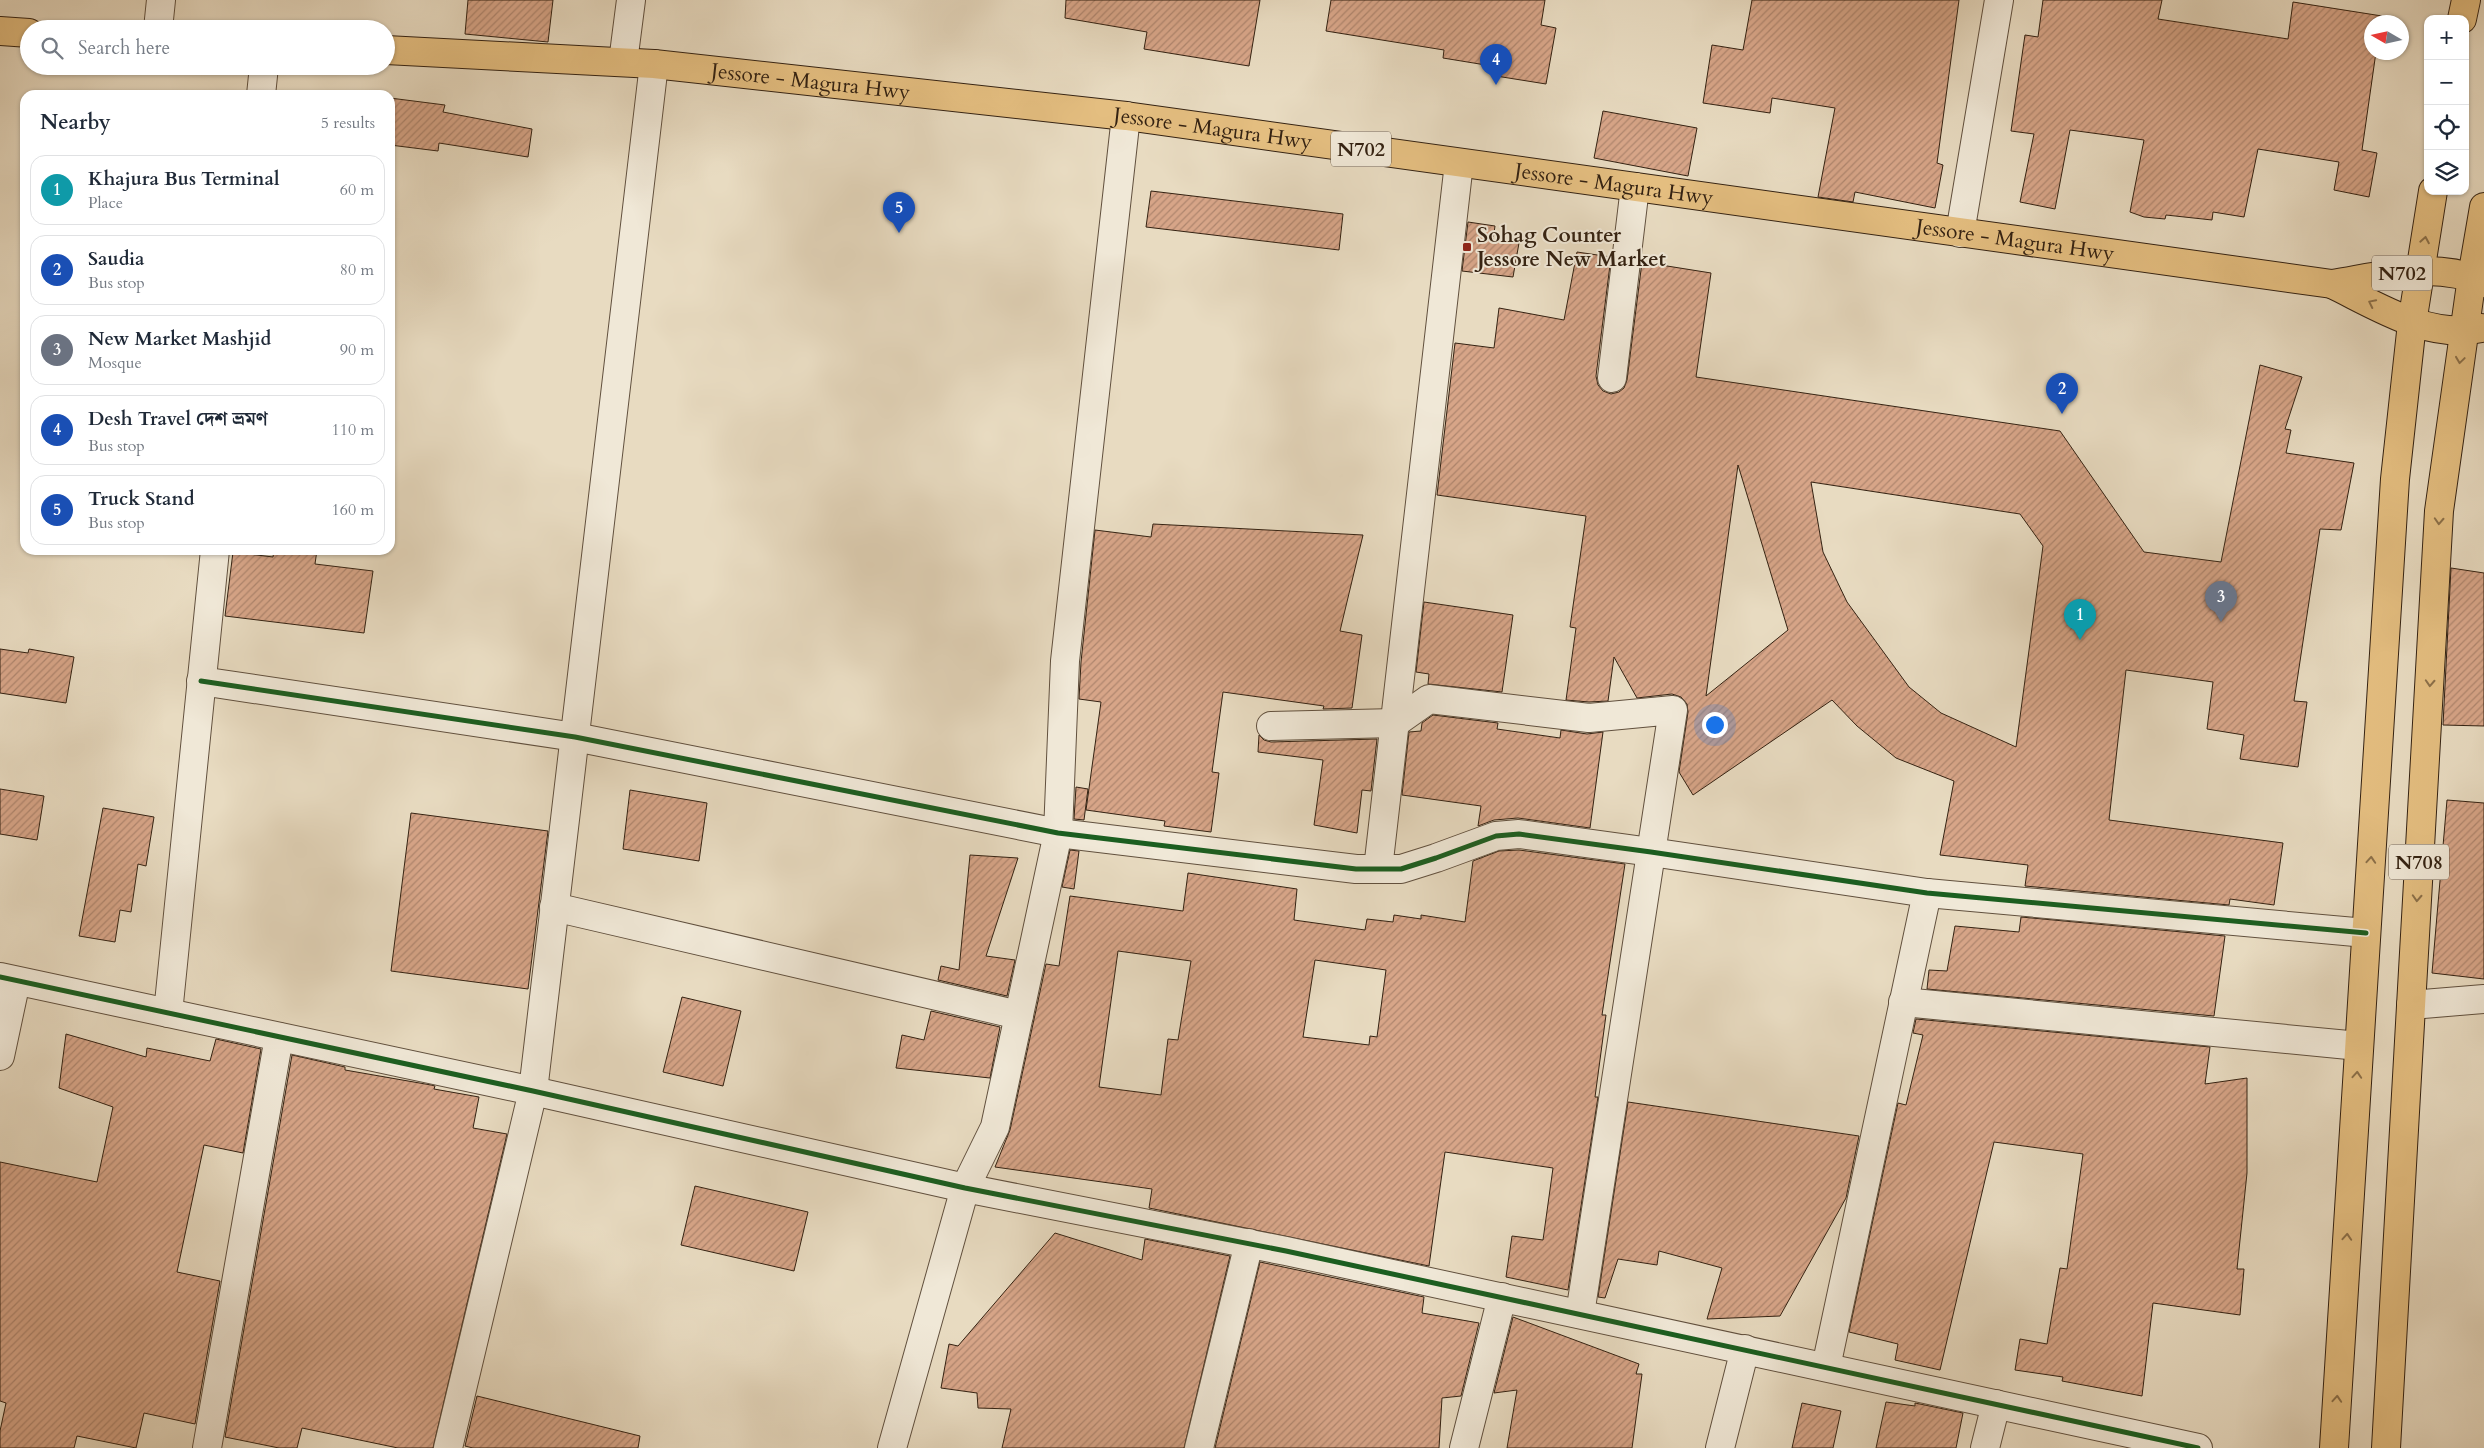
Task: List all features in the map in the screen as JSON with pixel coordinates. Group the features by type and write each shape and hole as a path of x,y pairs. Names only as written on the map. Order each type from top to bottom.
{"highway":[{"path":"2463,15 2466,0"},
{"path":"0,32 20,33"},
{"name":"Jessore - Magura Hwy","path":"395,50 654,64 1126,116 2332,284 2420,270 2478,280"},
{"name":"N708","path":"2334,1448 2395,478 2412,322 2432,195"},
{"name":"N708","path":"2386,1448 2439,511 2474,330 2484,206"},
{"name":"Jessore - Magura Hwy","path":"2332,284 2412,322 2474,330"}],"street":[{"path":"159,20 161,0"},
{"path":"623,62 631,0"},
{"path":"1960,233 1999,0"},
{"path":"448,1448 533,1091 654,64"},
{"path":"262,90 263,75"},
{"path":"892,1448 965,1188 995,1127 1058,833 1064,661 1126,116"},
{"path":"1378,869 1459,163"},
{"path":"1612,378 1635,187"},
{"path":"168,1013 215,555"},
{"path":"202,681 574,737 1058,833 1356,869 1401,869 1496,836 1518,834 1927,893 2366,934"},
{"path":"1272,726 1395,723 1429,699 1589,718 1673,710 1580,1314"},
{"path":"1826,1367 1927,893"},
{"path":"554,907 1019,1015"},
{"path":"0,1056 8,979 533,1091 965,1188 1249,1243 2198,1448"},
{"path":"2411,1005 2484,999"},
{"path":"1903,1002 2359,1046"},
{"path":"207,1448 279,1037"},
{"path":"1198,1448 1249,1243"},
{"path":"1464,1448 1502,1297"},
{"path":"1720,1448 1745,1349"},
{"path":"1985,1448 1996,1404"}],"building":[{"path":"468,0 553,0 548,42 465,34"},
{"path":"1066,0 1260,0 1249,66 1144,49 1147,32 1065,18"},
{"path":"1331,0 1545,0 1541,25 1556,28 1546,84 1496,76 1498,67 1443,58 1444,50 1326,31"},
{"path":"1752,0 1959,0 1937,163 1943,165 1935,208 1855,192 1853,202 1818,197 1835,108 1772,98 1770,113 1703,103 1712,45 1743,50"},
{"path":"2043,0 2162,0 2158,19 2288,39 2293,2 2376,15 2364,15 2364,60 2375,60 2362,150 2377,153 2369,197 2334,190 2339,162 2258,149 2244,217 2213,212 2212,220 2166,215 2165,219 2144,217 2130,212 2144,140 2070,130 2055,209 2020,202 2034,134 2011,131 2025,35 2038,37"},
{"path":"395,99 445,105 443,112 532,129 528,157 439,143 438,151 395,146"},
{"path":"1603,111 1697,128 1688,176 1594,158"},
{"path":"1151,191 1343,214 1339,250 1146,227"},
{"path":"1468,222 1495,226 1493,240 1519,243 1513,277 1462,271"},
{"path":"1577,252 1611,257 1596,376 1598,385 1603,391 1611,394 1619,392 1624,388 1627,380 1642,262 1711,273 1696,377 2060,431 2144,552 2221,562 2260,365 2302,377 2285,429 2291,430 2286,453 2354,463 2341,530 2320,529 2294,701 2307,702 2298,767 2240,759 2244,735 2207,729 2213,682 2126,670 2109,820 2283,843 2274,905 2230,899 2229,905 2025,886 2028,865 1940,855 1954,781 1896,758 1857,726 1832,700 1693,795 1679,772 1688,712 1687,704 1681,697 1672,694 1637,698 1614,657 1608,701 1566,700 1576,628 1570,627 1586,516 1437,495 1455,343 1494,348 1499,308 1564,320","holes":["1738,465 1788,630 1706,696","1811,482 2020,514 2043,546 2016,747 1941,713 1909,687 1847,602 1823,552"]},
{"path":"1153,524 1363,535 1340,631 1362,635 1352,708 1323,709 1324,706 1223,692 1212,772 1219,773 1211,832 1164,826 1165,821 1086,810 1101,702 1079,699 1095,530 1151,537"},
{"path":"233,555 273,557 273,555 316,555 315,564 373,571 364,633 225,616"},
{"path":"2451,568 2484,573 2484,726 2443,725"},
{"path":"1424,602 1513,615 1502,692 1428,684 1429,674 1416,672"},
{"path":"0,649 28,653 29,649 74,657 66,703 0,693"},
{"path":"1433,715 1498,723 1497,729 1560,738 1561,730 1587,734 1603,732 1590,828 1518,818 1494,820 1478,826 1481,806 1402,795 1409,732 1421,731 1422,723"},
{"path":"1259,735 1264,740 1271,742 1377,739 1371,791 1362,790 1357,833 1314,825 1323,760 1258,752"},
{"path":"1076,787 1088,789 1084,820 1074,819"},
{"path":"0,789 44,796 37,840 0,834"},
{"path":"630,790 707,803 699,861 623,849"},
{"path":"2447,800 2484,803 2484,979 2432,973"},
{"path":"103,808 154,817 146,866 138,864 131,912 120,910 115,942 79,936"},
{"path":"411,813 548,831 528,989 391,971"},
{"path":"1070,850 1079,851 1074,889 1062,887"},
{"path":"1519,850 1625,864 1602,1015 1606,1015 1595,1097 1598,1097 1568,1290 1506,1277 1512,1236 1543,1240 1553,1168 1445,1152 1429,1266 1149,1208 1152,1189 995,1167 1010,1130 1046,964 1059,966 1070,896 1183,911 1188,873 1297,889 1294,920 1365,930 1367,919 1393,922 1394,915 1421,919 1421,915 1465,922 1473,861 1499,851","holes":["1118,951 1191,961 1178,1040 1168,1039 1161,1095 1099,1087","1315,960 1386,970 1377,1037 1370,1036 1369,1045 1303,1037"]},
{"path":"970,855 1018,858 986,956 1015,960 1007,996 938,980 941,966 959,970"},
{"path":"2021,917 2225,936 2214,1016 1927,989 1929,970 1947,971 1955,926 2019,932"},
{"path":"682,997 741,1011 723,1086 663,1072"},
{"path":"931,1011 1000,1027 990,1078 896,1068 902,1035 924,1040"},
{"path":"1916,1019 2210,1047 2205,1084 2247,1078 2247,1173 2237,1269 2244,1269 2240,1315 2153,1303 2142,1396 2062,1381 2063,1377 2015,1370 2020,1339 2047,1344 2060,1268 2067,1269 2083,1154 1994,1142 1940,1370 1895,1360 1898,1344 1849,1332 1898,1103 1906,1105 1923,1035 1913,1033"},
{"path":"66,1034 146,1057 147,1048 210,1061 216,1039 261,1049 243,1153 204,1145 177,1272 220,1281 195,1424 144,1413 136,1448 77,1436 74,1448 0,1448 0,1431 6,1403 0,1401 0,1162 97,1182 113,1107 59,1088"},
{"path":"292,1055 345,1067 345,1070 431,1085 435,1086 434,1089 479,1097 473,1128 507,1134 433,1448 398,1448 302,1428 297,1448 279,1448 225,1437"},
{"path":"1628,1102 1859,1136 1846,1198 1780,1316 1707,1319 1722,1268 1659,1251 1657,1265 1618,1259 1605,1298 1598,1297"},
{"path":"695,1186 808,1212 794,1271 681,1245"},
{"path":"1055,1233 1142,1260 1145,1239 1230,1256 1184,1448 1002,1448 1011,1409 978,1408 977,1393 941,1388 949,1344 958,1346"},
{"path":"1260,1262 1424,1297 1422,1313 1479,1323 1461,1396 1442,1398 1439,1448 1215,1448"},
{"path":"1513,1317 1639,1364 1636,1374 1642,1374 1632,1448 1507,1448 1517,1390 1494,1393"},
{"path":"477,1396 640,1436 638,1448 473,1448 465,1446"},
{"path":"1886,1402 1915,1406 1915,1403 1963,1413 1956,1448 1876,1448"},
{"path":"1802,1403 1841,1411 1833,1448 1792,1448"}],"cycle path":[{"path":"201,681 575,737 1058,833 1356,869 1401,869 1496,836 1519,834 1927,893 2366,933"},
{"path":"0,977 533,1091 965,1188 1286,1251 2198,1448"}],"place":[{"name":"Desh Travel দেশ ভ্রমণ","path":"1496,85"},
{"name":"Truck Stand","path":"899,233"},
{"name":"Sohag Counter Jessore New Market","path":"1467,247"},
{"name":"Saudia","path":"2062,414"},
{"name":"New Market Mashjid","path":"2221,622"},
{"name":"Khajura Bus Terminal","path":"2080,640"}]}
